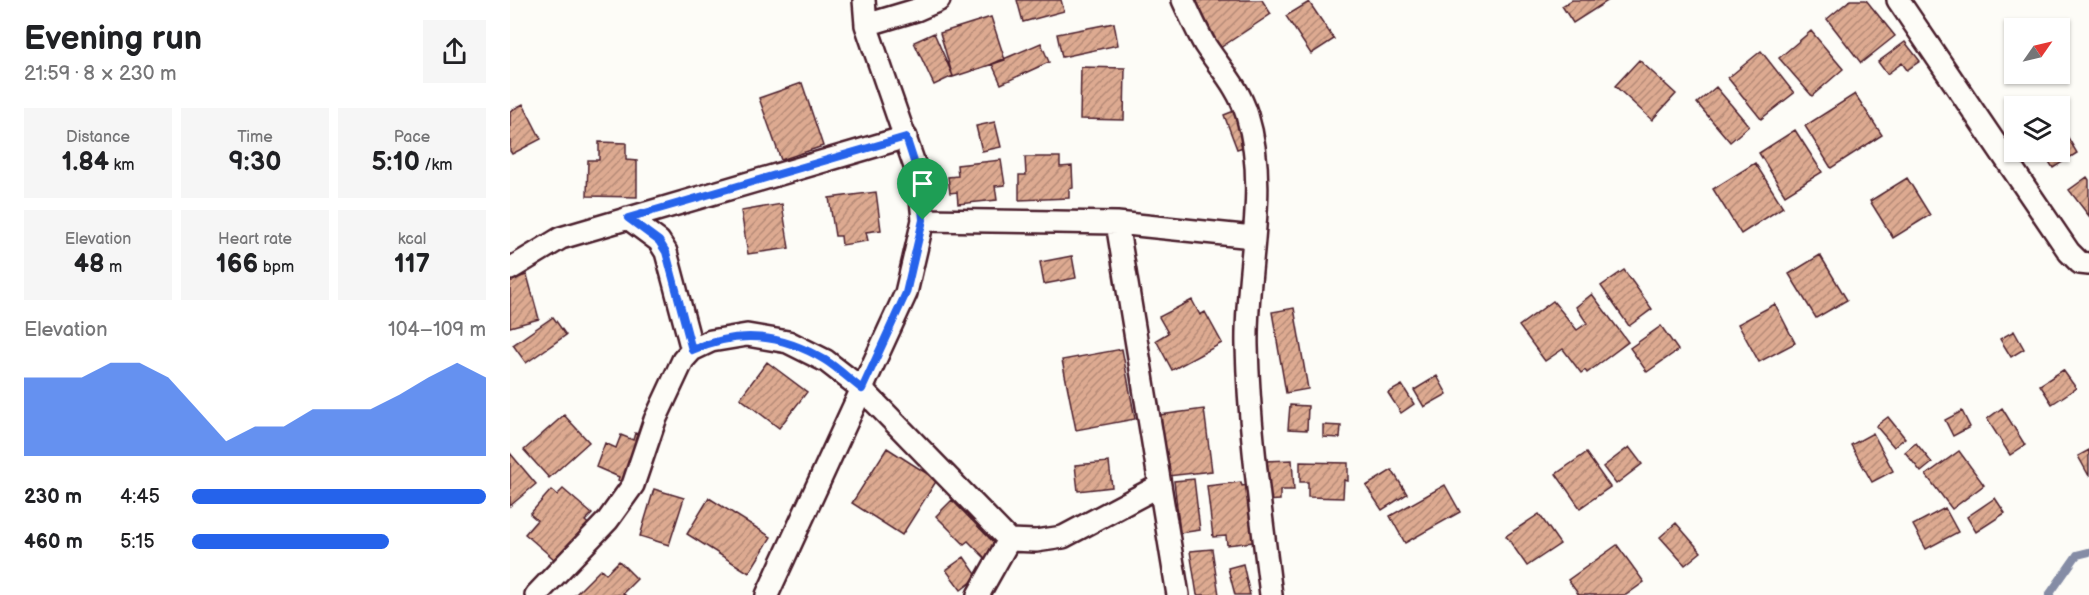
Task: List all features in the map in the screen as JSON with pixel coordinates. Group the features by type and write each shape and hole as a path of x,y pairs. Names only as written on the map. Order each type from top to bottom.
{"street":[{"path":"767,595 906,293 923,220 919,177 866,25 864,0"},
{"path":"866,25 916,10 939,0"},
{"path":"1183,0 1205,44 1234,85 1247,113 1256,149 1258,193 1247,344 1253,453 1271,595"},
{"path":"1898,0 2069,252 2080,263 2089,264"},
{"path":"510,268 561,238 906,137"},
{"path":"628,218 659,241 666,252 692,350"},
{"path":"923,220 1117,223 1253,237"},
{"path":"1117,223 1178,595"},
{"path":"536,595 608,520 633,485 655,420 683,360 692,350 711,341 747,335 788,342 826,361 862,389 1009,540 1036,541 1063,537 1159,486"},
{"path":"978,595 1009,540"}],"building":[{"path":"1017,0 1061,0 1064,11 1023,22"},
{"path":"1190,0 1262,0 1271,14 1220,48"},
{"path":"1572,0 1609,0 1573,23 1562,6"},
{"path":"1850,0 1866,0 1895,36 1861,63 1827,19"},
{"path":"1309,2 1334,39 1311,54 1286,16"},
{"path":"991,17 1005,60 953,77 940,33"},
{"path":"1114,23 1118,45 1062,57 1057,34"},
{"path":"1811,31 1843,69 1812,96 1779,58"},
{"path":"934,33 953,76 934,85 914,42"},
{"path":"1905,42 1920,61 1907,70 1902,63 1887,74 1878,62"},
{"path":"1041,43 1049,62 1001,84 992,64"},
{"path":"1761,51 1794,93 1761,119 1728,78"},
{"path":"1639,60 1676,94 1652,120 1615,86"},
{"path":"1081,67 1125,68 1124,120 1080,119"},
{"path":"802,83 823,146 781,160 759,98"},
{"path":"1716,87 1749,126 1730,142 1697,103"},
{"path":"1855,94 1882,135 1831,168 1805,126"},
{"path":"523,104 541,139 512,154 510,151 510,111"},
{"path":"1239,109 1252,144 1237,149 1224,115"},
{"path":"995,122 1001,147 982,151 976,126"},
{"path":"1795,130 1822,172 1785,195 1759,153"},
{"path":"2070,141 2077,153 2070,157"},
{"path":"599,142 626,143 626,160 637,161 637,197 587,196 588,160 599,160"},
{"path":"1025,157 1060,157 1060,167 1072,166 1073,188 1069,189 1069,198 1019,200 1019,175 1026,175"},
{"path":"1001,160 1005,185 995,186 997,200 958,204 957,192 950,193 948,177 958,176 957,165"},
{"path":"2049,162 2063,162 2053,168"},
{"path":"1755,163 1783,207 1741,234 1713,189"},
{"path":"2087,177 2089,180 2089,216 2069,190"},
{"path":"1907,178 1930,215 1893,238 1870,201"},
{"path":"876,192 881,230 866,232 868,241 842,245 841,236 835,236 829,198"},
{"path":"782,204 789,248 748,254 741,211"},
{"path":"1820,255 1847,300 1816,318 1789,274"},
{"path":"1072,256 1076,278 1044,284 1040,262"},
{"path":"1624,270 1652,309 1629,326 1601,286"},
{"path":"527,275 539,319 510,327 510,280"},
{"path":"1592,294 1628,342 1587,373 1585,370 1581,373 1563,349 1545,361 1519,326 1553,301 1577,330 1587,323 1576,307"},
{"path":"1192,300 1200,315 1205,312 1222,343 1172,370 1156,340 1168,333 1159,317"},
{"path":"1775,304 1795,343 1759,362 1738,324"},
{"path":"1294,308 1308,389 1286,393 1272,312"},
{"path":"553,317 566,335 526,363 513,345"},
{"path":"1661,326 1678,350 1647,372 1630,348"},
{"path":"2014,331 2024,349 2011,357 2000,339"},
{"path":"1122,349 1135,419 1076,430 1062,360"},
{"path":"767,362 807,392 779,428 740,398"},
{"path":"2063,370 2076,388 2052,404 2040,385"},
{"path":"1437,376 1447,394 1424,407 1414,390"},
{"path":"1402,385 1414,404 1401,413 1388,393"},
{"path":"1290,405 1308,406 1307,430 1288,429"},
{"path":"2002,408 2025,445 2010,455 1987,419"},
{"path":"1204,409 1212,471 1168,476 1160,415"},
{"path":"1962,411 1970,427 1953,436 1945,420"},
{"path":"564,415 589,442 549,478 524,450"},
{"path":"1888,417 1905,438 1894,447 1876,426"},
{"path":"1323,425 1341,426 1340,438 1323,437"},
{"path":"635,433 646,437 629,484 596,467 605,443 616,448 621,435 633,440"},
{"path":"1873,433 1893,471 1872,482 1851,445"},
{"path":"1916,443 1932,463 1921,472 1905,452"},
{"path":"1629,447 1642,464 1616,484 1603,467"},
{"path":"887,448 937,480 902,535 852,503"},
{"path":"2089,450 2089,476 2078,456"},
{"path":"1959,451 1984,485 1952,509 1926,475"},
{"path":"510,453 536,484 510,506"},
{"path":"1586,453 1610,487 1580,508 1556,474"},
{"path":"1292,460 1294,490 1280,490 1280,500 1265,501 1262,461"},
{"path":"1109,462 1112,487 1078,491 1075,465"},
{"path":"1300,462 1348,463 1348,481 1344,480 1343,498 1308,497 1308,482 1300,482"},
{"path":"1392,470 1407,494 1382,510 1366,486"},
{"path":"1194,479 1200,530 1180,533 1174,481"},
{"path":"1241,482 1242,486 1255,484 1262,541 1227,545 1226,536 1213,537 1207,486"},
{"path":"1445,485 1460,512 1405,543 1390,516"},
{"path":"563,489 592,514 585,521 593,528 571,553 565,548 554,559 525,534 537,520 530,514 551,490 557,495"},
{"path":"654,489 684,498 669,545 640,536"},
{"path":"709,498 771,537 749,573 687,534"},
{"path":"1995,498 2005,513 1976,532 1967,517"},
{"path":"952,500 999,548 987,560 968,541 964,544 936,516"},
{"path":"1945,508 1958,532 1926,549 1913,525"},
{"path":"1539,514 1560,544 1527,566 1506,536"},
{"path":"1676,523 1701,552 1685,565 1660,537"},
{"path":"1617,545 1644,582 1626,595 1579,595 1568,580"},
{"path":"1212,549 1219,595 1197,595 1190,551"},
{"path":"964,557 978,577 961,590 946,570"},
{"path":"619,561 637,579 623,593 625,595 575,595 601,569 606,574"},
{"path":"1243,564 1250,595 1235,595 1228,568"}],"waterway":[{"path":"2049,595 2077,555 2089,552"}],"route":[{"path":"906,137 919,177 923,220 906,293 862,389 826,361 788,342 747,335 711,341 692,350 666,252 659,241 628,218 906,137"}]}
